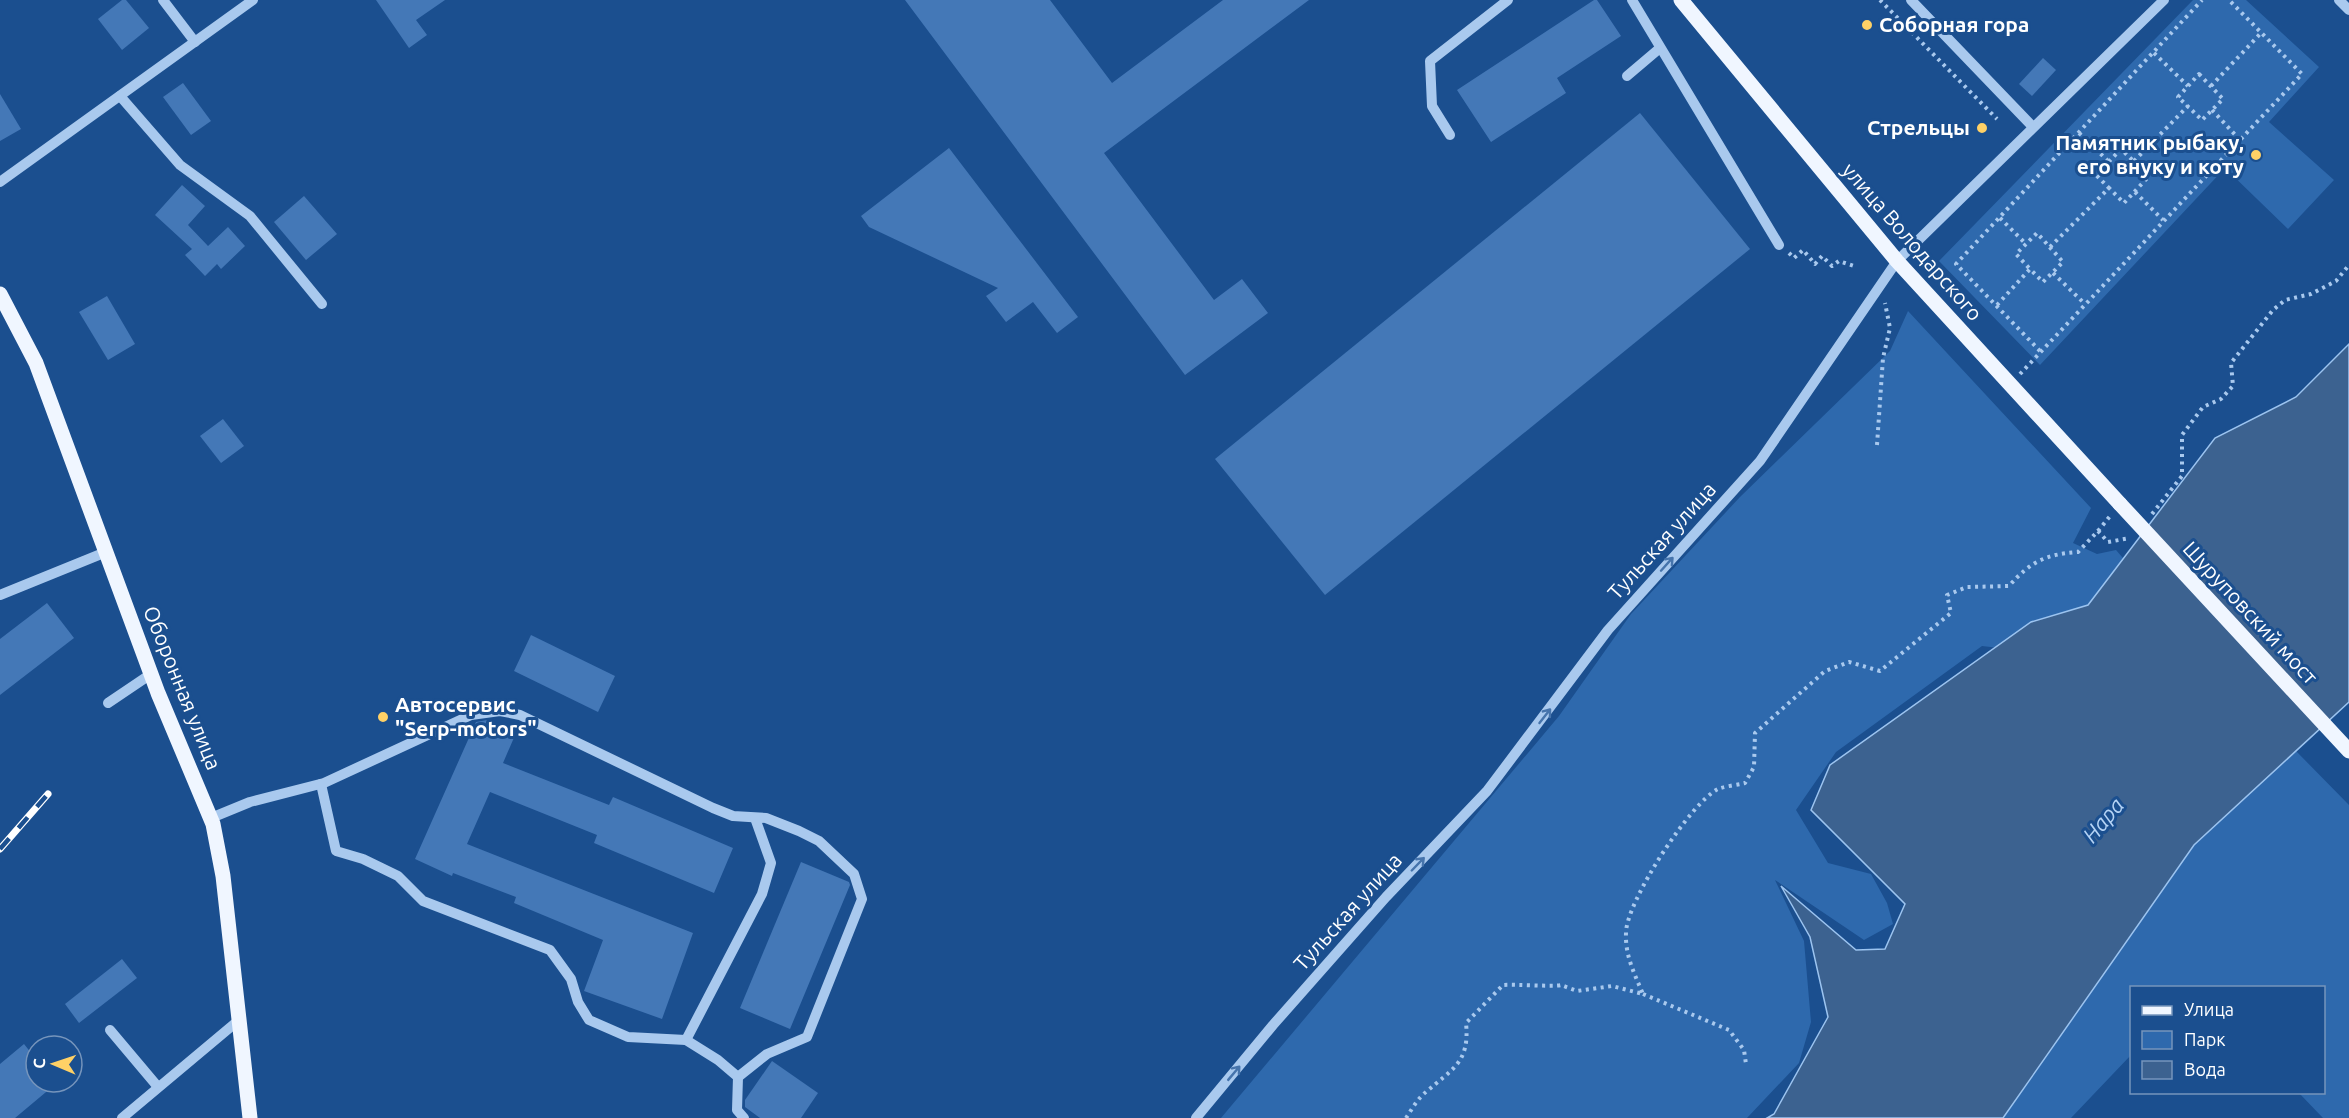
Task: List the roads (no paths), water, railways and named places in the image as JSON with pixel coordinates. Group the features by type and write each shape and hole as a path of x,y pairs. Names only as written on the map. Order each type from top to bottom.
{"main road":[{"name":"улица Володарского","path":"1681,0 1897,261 2117,508"},
{"name":"Оборонная улица","path":"0,294 36,363 151,674 211,818 223,876 250,1118"},
{"name":"Шуруповский мост","path":"2117,508 2349,751"}],"street":[{"path":"163,0 195,42"},
{"path":"0,182 253,0"},
{"path":"1450,135 1432,106 1430,61 1508,0"},
{"path":"1632,0 1779,245"},
{"path":"1911,0 2033,127"},
{"name":"Тульская улица","path":"1196,1118 1273,1025 1386,897 1487,791 1608,630 1760,461 1897,261 2164,0"},
{"path":"2339,0 2349,10"},
{"path":"1627,76 1660,48"},
{"path":"120,96 180,165 250,216 322,304"},
{"path":"0,595 106,552"},
{"path":"108,704 151,674"},
{"path":"211,818 250,802 321,784 471,715 500,711 520,715 713,808 734,816 766,818 819,841 854,874 862,899 807,1037 767,1054 738,1077 736,1110 744,1118"},
{"path":"321,784 336,851 363,859 398,876 423,901 550,950 571,979 578,1002 589,1020 628,1037 686,1040 718,1060 738,1077"},
{"path":"686,1040 762,894 771,863 755,818"},
{"path":"122,1118 239,1020"},
{"path":"110,1030 158,1087"}],"water":[{"name":"Нара","path":"2349,344 2349,702 2194,845 2003,1118 1767,1118 1774,1114 1828,1017 1810,937 1781,886 1856,950 1885,949 1905,904 1811,810 1830,765 2031,622 2088,605 2215,438 2296,397"}],"railway":[{"path":"0,849 48,794"}],"place":[{"name":"Соборная гора","path":"1867,25"},
{"name":"Стрельцы","path":"1982,128"},
{"name":"Памятник рыбаку, его внуку и коту","path":"2256,155"},
{"name":"Автосервис \"Serp-motors\"","path":"383,717"}]}
